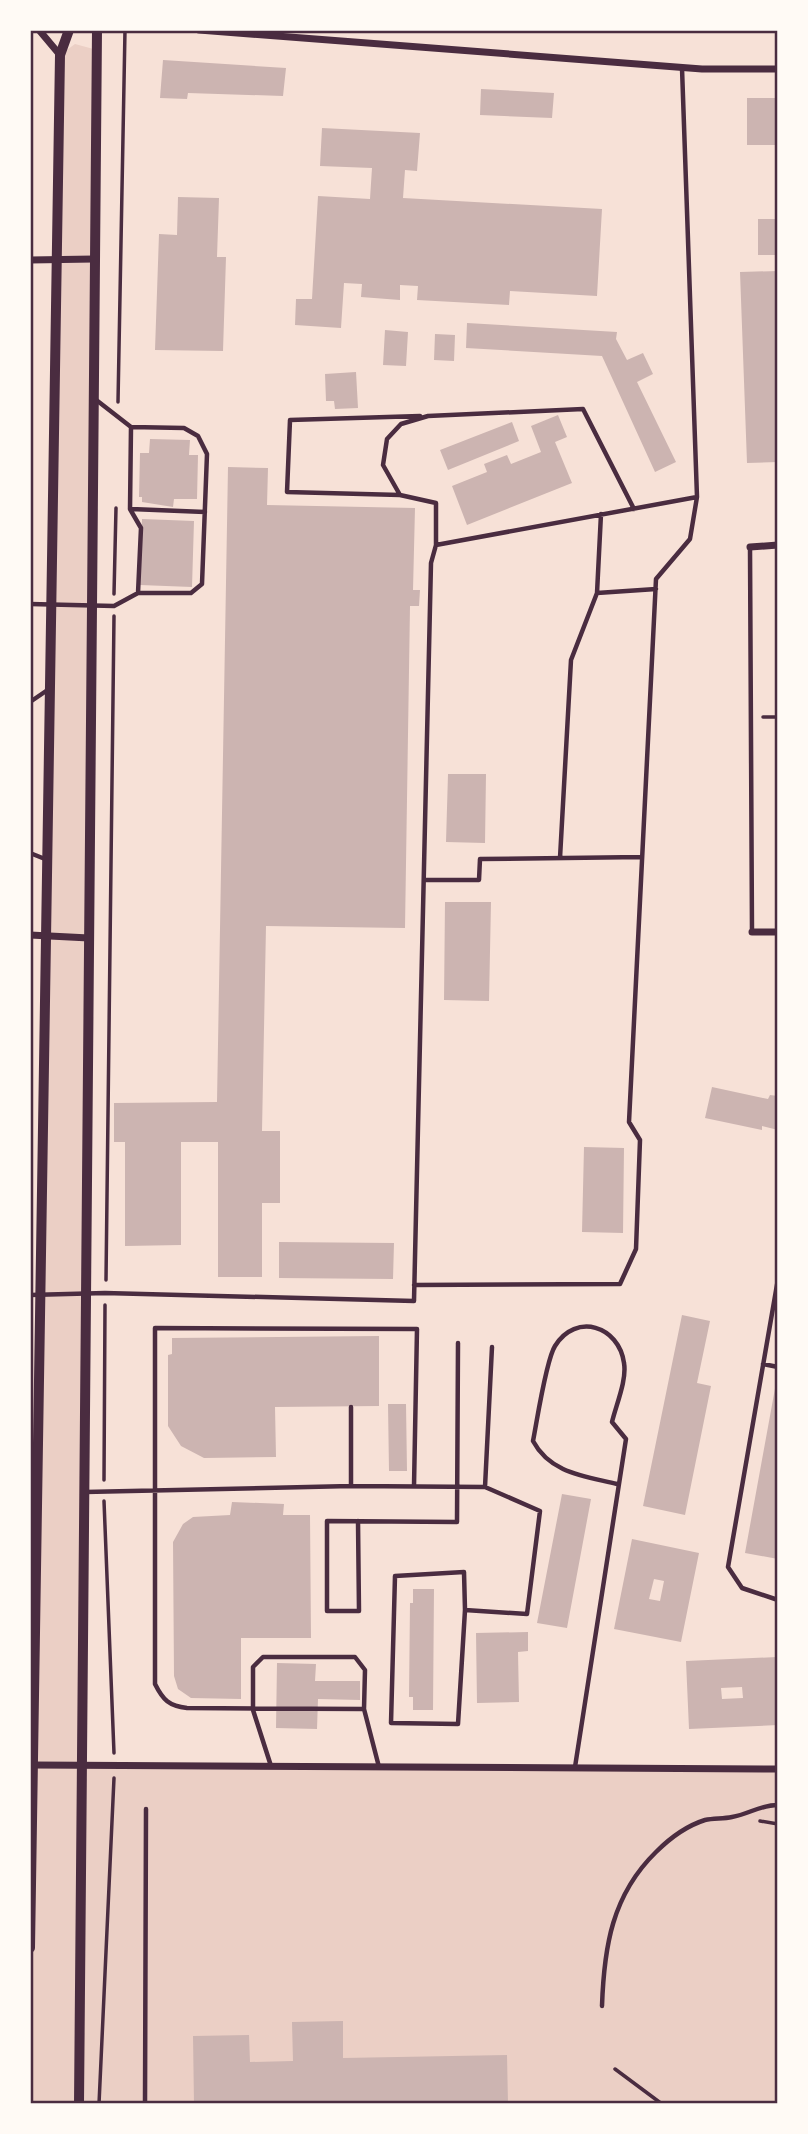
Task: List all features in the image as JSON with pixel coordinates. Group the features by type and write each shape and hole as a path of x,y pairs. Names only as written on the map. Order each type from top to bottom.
{"street":[{"path":"39,30 60,55"},
{"path":"30,1948 35,1295 46,936 60,55 69,30"},
{"path":"79,2104 97,30"},
{"path":"199,30 682,68 778,69"},
{"path":"30,260 94,260"},
{"path":"750,547 778,545"},
{"path":"752,932 778,932"},
{"path":"30,936 89,938"},
{"path":"31,1765 778,1769"}],"lane":[{"path":"414,1285 620,1284 636,1249 640,1140 629,1122 656,579 690,539 697,497 682,68"},
{"path":"30,604 114,606 138,593 165,589 191,593 202,584 207,454 198,436 184,428 131,427 93,398"},
{"path":"35,1295 105,1293 414,1301 431,562 436,545 436,503 400,495 287,492 290,420 583,409 634,509"},
{"path":"400,495 383,465 387,439 401,424 428,416"},
{"path":"131,427 130,509 141,528 138,593"},
{"path":"436,545 697,497"},
{"path":"130,509 205,512"},
{"path":"168,510 168,520"},
{"path":"560,858 571,660 597,593 601,514"},
{"path":"750,547 752,932"},
{"path":"597,593 656,589"},
{"path":"30,702 50,689"},
{"path":"30,853 47,860"},
{"path":"424,880 480,880 480,859 642,857"},
{"path":"778,1279 727,1567 742,1588 778,1600"},
{"path":"575,1767 626,1439 612,1422 625,1365 618,1345 599,1327 584,1325 569,1331 554,1347 533,1441 541,1457 562,1471 617,1484"},
{"path":"364,1709 253,1710 174,1707 163,1698 155,1684 155,1328 416,1329 414,1486"},
{"path":"358,1521 359,1611 327,1611 327,1521 358,1521 457,1522 457,1343"},
{"path":"485,1487 492,1347"},
{"path":"763,1364 778,1367"},
{"path":"351,1406 351,1486"},
{"path":"84,1492 351,1486 485,1487 540,1511 527,1614 465,1610"},
{"path":"464,1572 465,1610 458,1724 391,1723 395,1576 464,1572"},
{"path":"271,1766 253,1710 254,1667 263,1657 355,1657 365,1670 364,1709 379,1766"},
{"path":"602,2006 604,1957 615,1911 637,1870 672,1837 704,1820 735,1816 761,1805 778,1805"},
{"path":"145,2104 146,1809"}],"path":[{"path":"118,416 125,30"},
{"path":"99,2104 114,1766 104,1492 116,497"},
{"path":"88,998 110,999"},
{"path":"615,2069 662,2104"}],"shaded area":[{"path":"75,44 97,50 82,1765 778,1769 778,2104 30,2104 60,55"}],"building":[{"path":"163,60 286,68 283,96 188,93 187,99 160,98"},
{"path":"481,89 554,93 552,118 480,115"},
{"path":"747,98 778,98 778,145 747,145"},
{"path":"322,128 420,133 417,171 405,170 403,198 602,209 597,296 510,291 509,305 417,300 418,286 400,285 400,300 361,297 362,284 344,283 341,328 295,325 296,299 312,299 318,196 370,199 372,168 320,166"},
{"path":"178,197 219,198 217,257 226,257 223,351 155,350 159,234 177,235"},
{"path":"758,219 778,219 778,255 758,255"},
{"path":"778,271 778,462 747,463 740,272"},
{"path":"467,323 617,332 616,339 627,360 643,353 653,374 637,382 676,462 655,472 602,356 466,348"},
{"path":"385,330 408,332 406,366 383,365"},
{"path":"435,334 455,335 454,361 434,360"},
{"path":"356,372 358,408 335,409 334,401 326,401 325,374"},
{"path":"558,415 567,437 555,442 572,483 467,525 452,486 487,472 484,464 507,455 511,464 541,452 531,426"},
{"path":"512,422 519,441 448,470 440,450"},
{"path":"150,439 190,440 189,455 198,455 197,499 174,499 173,507 142,502 142,497 139,497 140,453 149,453"},
{"path":"228,467 268,468 267,505 415,508 413,590 420,590 419,606 410,606 405,928 266,926 262,1131 280,1131 280,1203 262,1203 262,1277 218,1277 218,1142 181,1142 181,1245 125,1246 125,1142 114,1142 114,1103 217,1102"},
{"path":"142,519 194,521 192,587 140,585"},
{"path":"448,774 486,774 485,843 446,842"},
{"path":"445,902 491,902 489,1001 444,1000"},
{"path":"712,1087 768,1099 770,1095 778,1096 778,1130 762,1126 762,1130 705,1118"},
{"path":"584,1147 624,1148 623,1233 582,1232"},
{"path":"279,1242 394,1243 393,1279 279,1278"},
{"path":"682,1315 710,1321 697,1383 711,1386 685,1515 643,1506"},
{"path":"379,1336 379,1406 275,1407 276,1457 204,1458 181,1446 168,1426 168,1355 172,1354 172,1338"},
{"path":"776,1383 778,1384 778,1559 745,1553"},
{"path":"388,1404 406,1404 407,1471 389,1471"},
{"path":"562,1494 591,1499 567,1628 537,1623"},
{"path":"232,1502 284,1504 283,1515 310,1515 311,1638 241,1638 241,1699 191,1698 178,1689 174,1676 173,1542 183,1524 193,1517 230,1515"},
{"path":"632,1539 699,1553 681,1642 614,1629","holes":["654,1579 664,1581 660,1601 649,1599"]},
{"path":"413,1589 434,1589 433,1710 413,1710 413,1697 409,1697 410,1603 413,1603"},
{"path":"528,1632 528,1651 518,1652 519,1702 477,1703 476,1633"},
{"path":"777,1657 778,1725 689,1729 686,1661","holes":["742,1687 743,1698 722,1699 721,1688"]},
{"path":"277,1663 316,1664 315,1681 360,1681 360,1700 318,1699 317,1729 276,1728"},
{"path":"343,2021 343,2058 507,2055 508,2104 194,2104 193,2036 249,2035 250,2062 293,2061 292,2022"}]}
